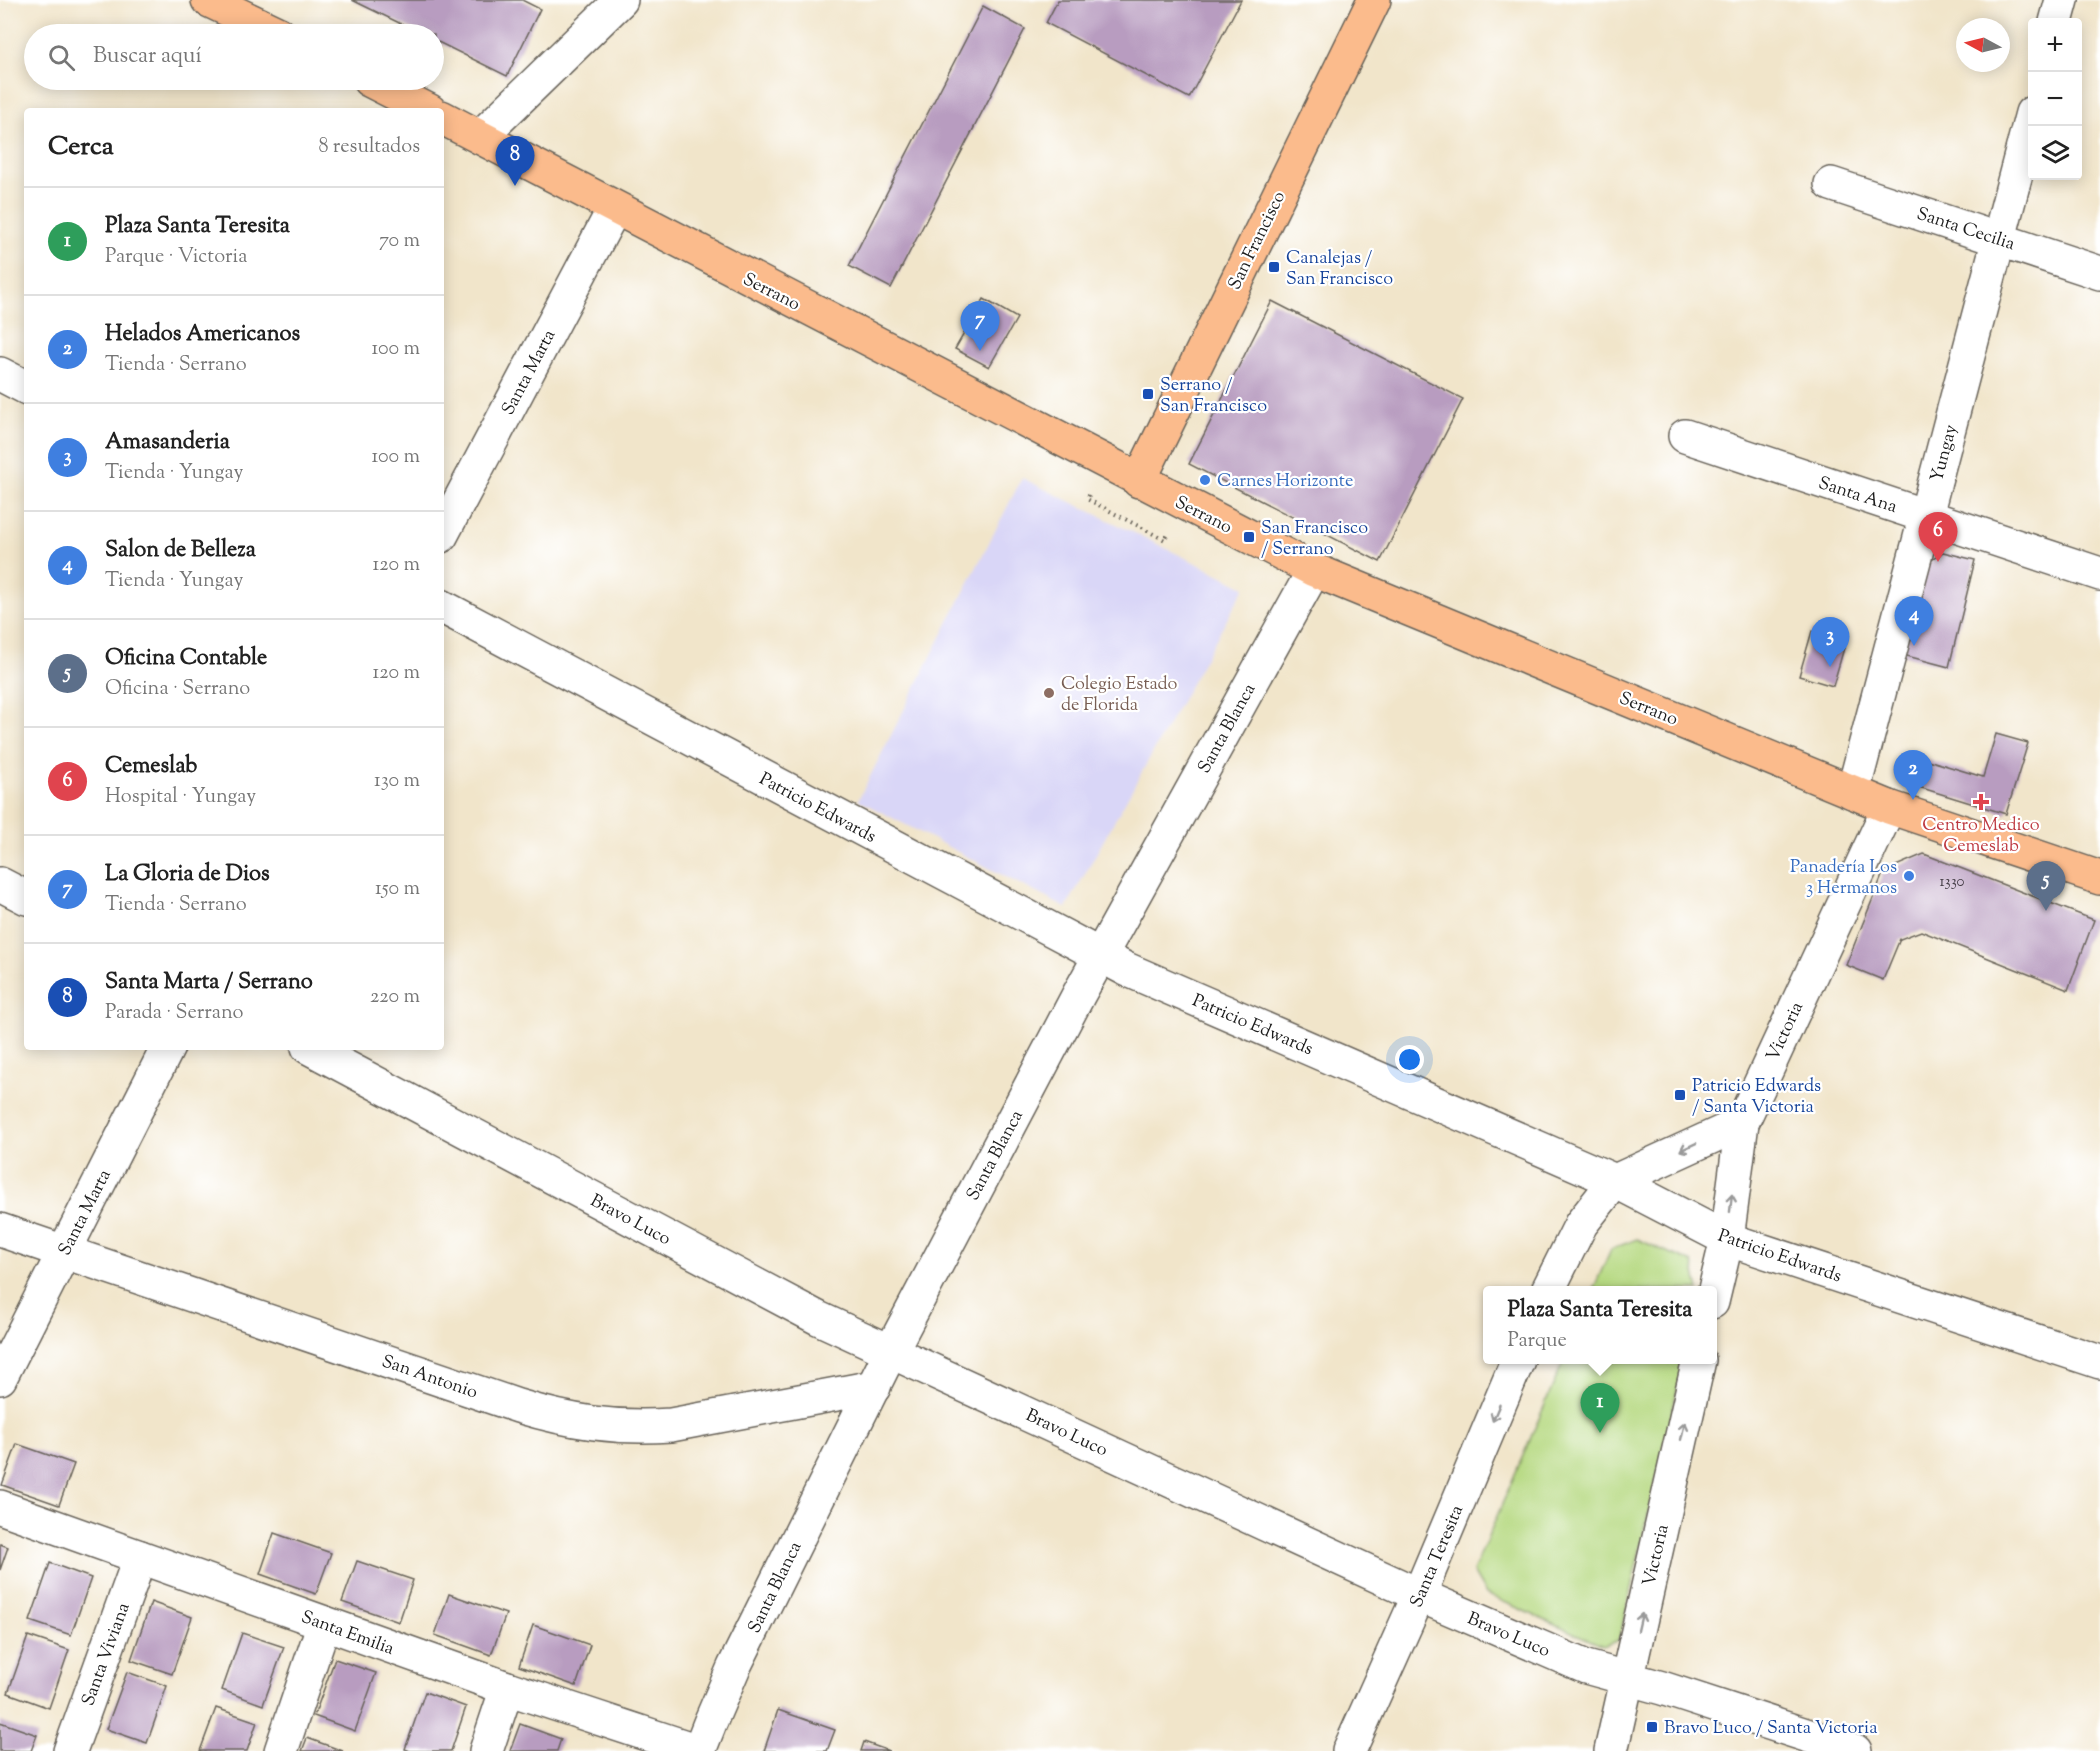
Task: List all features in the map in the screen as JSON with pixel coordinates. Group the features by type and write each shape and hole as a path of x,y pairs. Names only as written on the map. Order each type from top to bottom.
{"main road":[{"path":"208,0 258,24"},
{"name":"San Francisco","path":"1139,480 1374,0"},
{"path":"389,90 424,108"},
{"name":"Serrano","path":"444,119 1314,570 1889,807 2100,878"}],"street":[{"path":"480,137 621,0"},
{"path":"2057,18 2062,0"},
{"name":"Yungay","path":"1853,792 2029,126"},
{"name":"Santa Cecilia","path":"1831,184 2100,273"},
{"name":"Santa Marta","path":"444,530 614,208"},
{"path":"0,374 24,386"},
{"name":"Santa Ana","path":"1685,436 2100,574"},
{"name":"Santa Blanca","path":"699,1751 734,1667 891,1351 1100,956 1314,570"},
{"name":"Patricio Edwards","path":"444,608 1100,956 1179,993 1615,1181 1727,1239 2100,1362"},
{"name":"Victoria","path":"1717,1286 1727,1239 1742,1123 1889,807"},
{"path":"0,884 24,896"},
{"name":"Santa Marta","path":"0,1378 166,1050"},
{"name":"Bravo Luco","path":"314,1050 818,1318 1419,1595 1586,1667 1855,1751"},
{"path":"1550,1286 1581,1224 1615,1181 1742,1123"},
{"name":"San Antonio","path":"0,1230 560,1419 637,1427 671,1425 874,1387"},
{"name":"Santa Teresita","path":"1349,1751 1419,1595 1516,1364"},
{"name":"Victoria","path":"1611,1751 1699,1364"},
{"name":"Santa Emilia","path":"0,1508 507,1688 699,1751"},
{"name":"Santa Viviana","path":"70,1751 140,1557"},
{"path":"281,1751 324,1623"},
{"path":"486,1751 507,1688"}],"shaded area":[{"name":"Colegio Estado de Florida","path":"1022,478 1245,587 1066,908 858,800"}],"green space":[{"path":"1637,1239 1693,1263 1698,1286 1595,1286 1611,1249"},
{"path":"1562,1364 1683,1364 1619,1640 1603,1646 1486,1594 1473,1572"}],"building":[{"path":"352,0 522,0 540,9 507,76 444,45 444,24 401,24"},
{"path":"1058,0 1241,0 1189,98 1046,23"},
{"path":"983,6 1025,29 891,288 849,266"},
{"path":"984,299 1017,318 989,367 955,349"},
{"path":"1272,301 1463,399 1380,562 1189,464"},
{"path":"1943,552 1975,560 1949,667 1903,655 1925,565"},
{"path":"1812,631 1846,641 1833,686 1799,676"},
{"path":"1996,734 2028,743 2006,814 1909,784 1918,757 1983,777"},
{"path":"1924,854 2094,920 2068,990 1921,931 1900,939 1883,980 1846,965 1884,871"},
{"path":"17,1444 74,1464 59,1505 2,1485"},
{"path":"274,1533 331,1553 316,1594 260,1574"},
{"path":"0,1544 8,1547 0,1570"},
{"path":"357,1561 413,1580 399,1622 342,1602"},
{"path":"50,1563 91,1578 71,1635 30,1621"},
{"path":"449,1594 506,1614 491,1655 435,1635"},
{"path":"151,1602 192,1617 172,1674 131,1660"},
{"path":"533,1625 590,1645 576,1686 519,1666"},
{"path":"242,1633 284,1647 263,1705 222,1690"},
{"path":"28,1636 69,1650 49,1708 8,1693"},
{"path":"335,1659 376,1673 355,1731 314,1716"},
{"path":"127,1672 167,1686 147,1743 106,1729"},
{"path":"425,1692 466,1707 451,1751 405,1749"},
{"path":"216,1708 257,1722 247,1751 200,1751"},
{"path":"778,1710 835,1730 827,1751 764,1751"},
{"path":"0,1722 37,1735 31,1751 0,1751"},
{"path":"520,1724 561,1739 557,1751 510,1751"},
{"path":"307,1738 343,1751 302,1751"},
{"path":"864,1742 889,1751 861,1751"}],"place":[{"name":"Santa Marta / Serrano","path":"515,186"},
{"name":"Canalejas / San Francisco","path":"1274,267"},
{"name":"La Gloria de Dios","path":"980,351"},
{"name":"Serrano / San Francisco","path":"1148,394"},
{"name":"Carnes Horizonte","path":"1205,480"},
{"name":"San Francisco / Serrano","path":"1249,537"},
{"name":"Cemeslab","path":"1938,562"},
{"name":"Salon de Belleza","path":"1914,646"},
{"name":"Amasanderia","path":"1830,667"},
{"name":"Colegio Estado de Florida","path":"1049,693"},
{"name":"Helados Americanos","path":"1913,800"},
{"name":"Centro Medico Cemeslab","path":"1981,802"},
{"name":"Panadería Los 3 Hermanos","path":"1909,876"},
{"name":"Oficina Contable","path":"2046,911"},
{"name":"Patricio Edwards / Santa Victoria","path":"1680,1095"},
{"name":"Plaza Santa Teresita","path":"1600,1433"},
{"name":"Bravo Luco / Santa Victoria","path":"1652,1727"}]}
